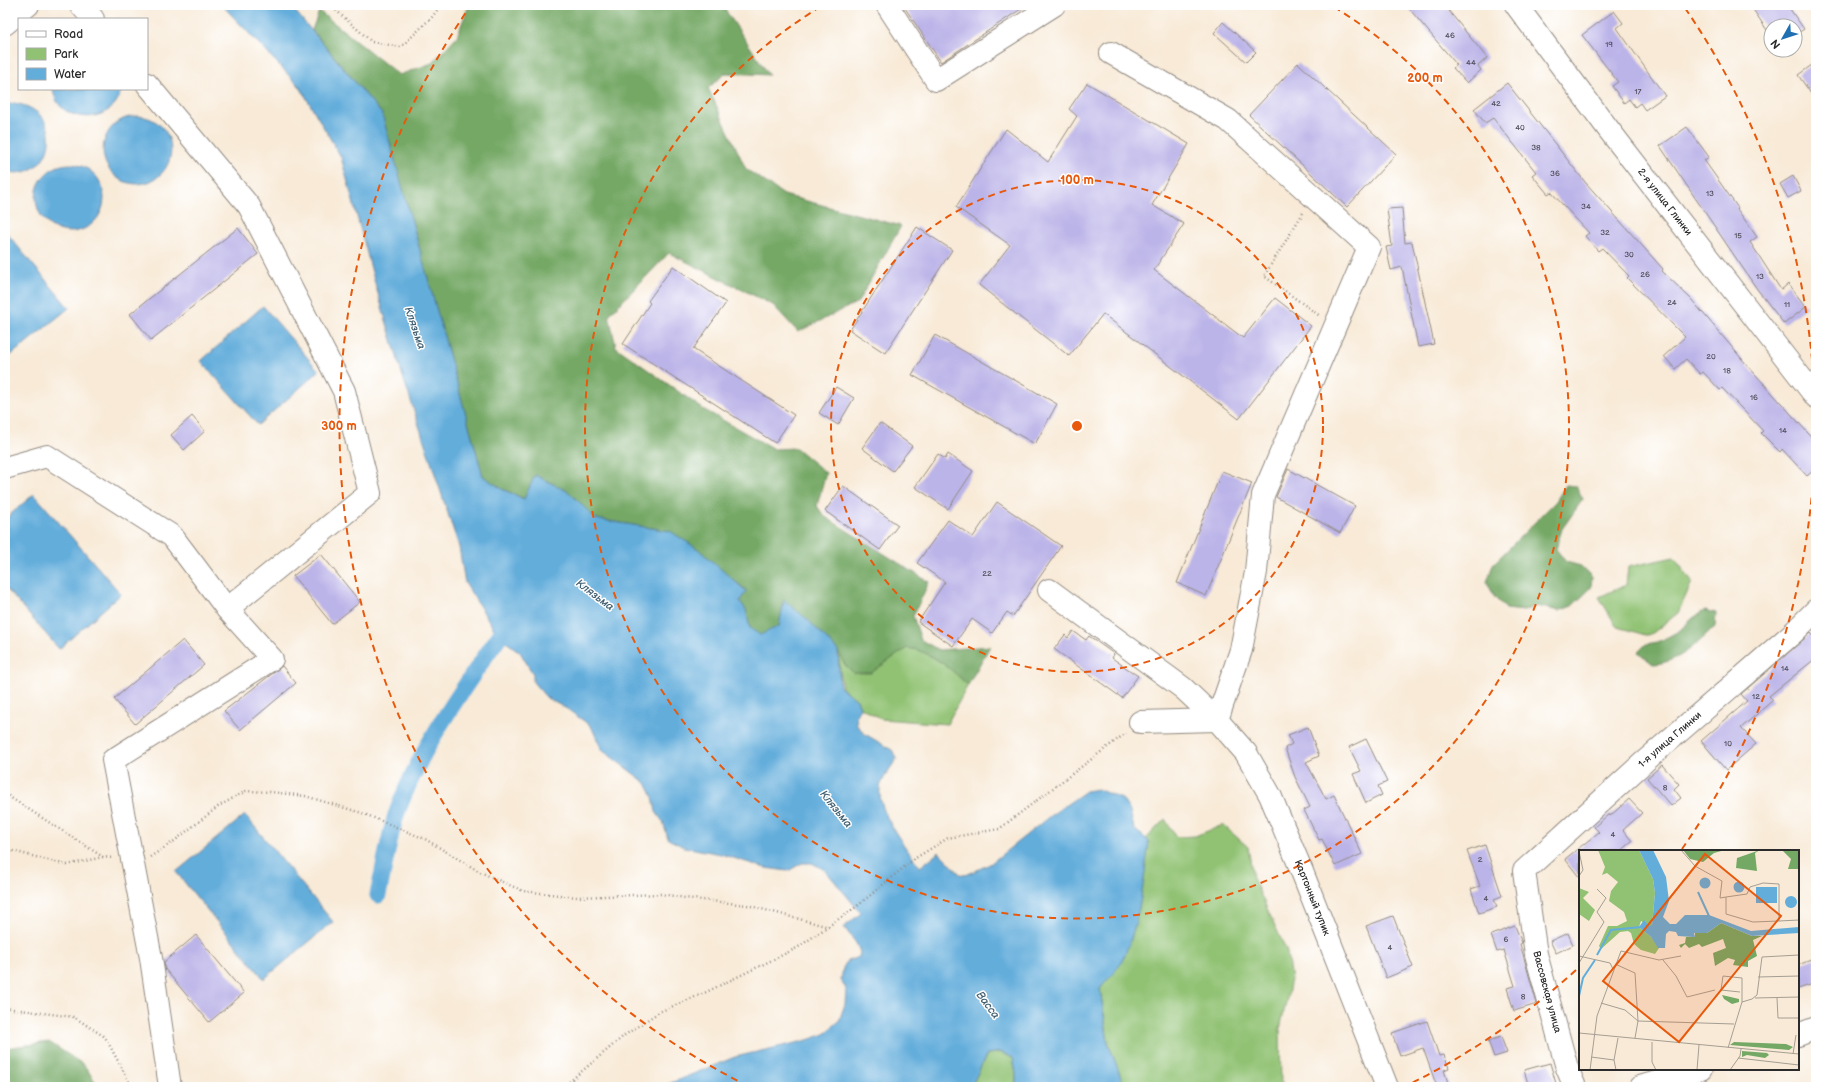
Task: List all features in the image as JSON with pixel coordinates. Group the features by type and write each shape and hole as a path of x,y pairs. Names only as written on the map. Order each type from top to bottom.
{"street":[{"path":"5,24 28,5"},
{"path":"81,5 92,18"},
{"path":"887,5 936,80 1054,5"},
{"name":"2-я улица Глинки","path":"1516,5 1609,130 1816,397"},
{"path":"1111,53 1228,120 1369,246 1263,495 1256,572 1241,650 1217,720 1140,722"},
{"path":"148,85 249,206 344,391 370,493 227,609"},
{"path":"5,468 47,456 172,536 227,609 272,659 113,760 151,958 170,1087"},
{"name":"Картонный тупик","path":"1049,590 1183,688 1217,720 1246,753 1270,795 1301,869 1387,1087"},
{"name":"1-я улица Глинки","path":"1524,871 1644,762 1787,638 1816,610"},
{"name":"Вассовская улица","path":"1524,871 1536,954 1567,1068 1575,1087"},
{"path":"1799,1035 1816,1028"},
{"path":"1640,1087 1698,1070"}],"path":[{"path":"330,5 372,42 401,48 432,18 441,5"},
{"path":"1313,196 1264,276 1335,327"},
{"path":"564,1087 625,1035 659,1012 770,962 797,948 856,907 914,859 948,838 1000,829 1140,722"},
{"path":"132,860 152,857 218,806 246,791 305,796 362,813 425,839 480,872 523,891 577,897 661,894 748,905 829,927"},
{"path":"5,794 103,857 67,865 5,849"},
{"path":"5,1008 74,1017 105,1037 132,1087"}],"green space":[{"path":"469,5 722,5 769,75 726,73 708,88 746,169 784,195 901,226 858,302 798,332 773,305 669,253 609,315 616,347 703,409 774,449 796,448 826,473 817,506 824,516 929,582 913,616 921,640 939,650 990,646 968,685 948,667 932,657 907,648 871,673 854,673 845,665 838,651 784,600 779,626 760,636 750,628 746,610 740,601 746,590 670,531 596,519 569,492 535,475 525,499 502,489 483,476 382,114 312,30 319,11 399,75 432,63 457,36"},
{"path":"1566,485 1576,486 1583,499 1562,529 1556,549 1566,562 1581,566 1592,577 1591,588 1572,606 1559,611 1537,606 1524,611 1506,609 1495,598 1487,582 1493,564 1556,501"},
{"path":"1674,557 1692,582 1678,613 1649,636 1617,627 1599,597 1626,585 1628,567"},
{"path":"1705,610 1716,613 1715,627 1687,652 1671,660 1653,664 1638,652 1646,644 1658,642 1679,631 1693,618"},
{"path":"907,648 920,650 949,667 968,685 947,724 881,719 860,707 857,700 842,688 838,651 845,665 891,657"},
{"path":"1165,819 1176,837 1195,836 1223,825 1248,847 1253,878 1287,952 1291,980 1280,1029 1281,1087 1121,1087 1123,1083 1108,1042 1100,989 1124,957 1138,912 1149,841 1146,839"},
{"path":"49,1042 84,1065 99,1087 5,1087 5,1048"},
{"path":"1001,1052 1013,1058 1016,1073 1016,1087 971,1087 987,1054"}],"water":[{"path":"222,5 290,5 382,114 483,476 502,489 524,499 535,475 569,492 596,519 670,531 698,549 746,591 740,601 746,610 750,628 760,635 779,626 784,600 808,620 838,651 840,687 857,700 860,707 856,716 857,725 865,734 892,750 897,758 881,785 880,798 888,819 907,850 920,867 939,852 960,874 966,875 990,864 1050,816 1086,791 1097,789 1122,799 1130,811 1134,829 1149,841 1141,900 1134,929 1124,957 1119,966 1100,989 1108,1042 1123,1083 1121,1087 1016,1087 1016,1073 1013,1058 1001,1052 987,1054 971,1087 661,1087 735,1057 804,1041 825,1034 839,1021 845,1004 846,989 841,980 843,968 847,961 859,957 860,952 856,943 844,927 861,913 825,870 812,863 802,863 788,871 765,868 721,854 684,847 668,839 663,822 656,812 653,797 646,783 602,750 591,726 567,709 547,698 533,682 533,674 520,652 499,637 465,583 459,547 403,377 376,287 341,157 300,87"},
{"path":"53,90 121,90 117,101 109,110 98,115 87,117 75,115 65,110 57,101"},
{"path":"14,103 32,109 44,119 49,132 48,146 43,158 34,168 21,172 5,171 5,105"},
{"path":"130,116 144,116 156,121 166,131 171,143 171,157 166,169 156,179 144,184 130,184 118,179 108,169 103,157 103,143 108,131 118,121"},
{"path":"63,164 77,164 89,169 99,179 104,191 104,205 99,217 89,227 77,232 63,232 51,227 41,217 36,205 36,191 41,179 51,169"},
{"path":"5,231 69,308 5,360"},
{"path":"263,306 319,371 258,425 201,361"},
{"path":"34,494 121,594 59,649 5,587 5,519"},
{"path":"245,815 333,922 264,979 176,872"}],"building":[{"path":"903,5 1027,5 941,62"},
{"path":"1406,5 1444,5 1487,58 1478,66 1481,70 1467,83 1453,68 1457,65"},
{"path":"1750,5 1787,5 1796,18 1763,18 1763,24"},
{"path":"1614,11 1623,23 1617,28 1665,96 1645,110 1640,103 1635,107 1629,99 1624,103 1612,86 1618,82 1582,35"},
{"path":"1223,22 1256,52 1246,62 1214,33"},
{"path":"1816,62 1816,101 1798,75"},
{"path":"1298,63 1396,154 1347,207 1249,115"},
{"path":"1087,83 1189,144 1152,205 1184,224 1154,270 1243,338 1275,298 1311,326 1239,419 1103,314 1069,356 979,285 1010,245 956,207 1006,129 1048,162 1077,116 1069,109"},
{"path":"1507,83 1585,182 1663,269 1662,271 1691,299 1747,365 1816,442 1816,468 1807,476 1782,449 1780,452 1761,433 1763,431 1722,388 1720,390 1703,372 1700,374 1686,359 1675,369 1664,356 1685,337 1627,278 1629,276 1602,248 1598,251 1585,236 1589,233 1551,192 1548,194 1532,175 1536,172 1493,118 1485,123 1474,109"},
{"path":"1687,127 1709,157 1704,160 1757,237 1750,242 1781,290 1788,284 1806,307 1784,324 1757,289 1660,146"},
{"path":"1793,176 1801,191 1788,198 1780,184"},
{"path":"1402,208 1405,243 1412,242 1434,344 1418,347 1402,267 1391,270 1386,247 1392,246 1387,209"},
{"path":"917,227 952,250 885,353 850,330"},
{"path":"238,228 258,254 151,340 130,314"},
{"path":"673,266 726,303 693,349 794,415 775,443 623,344 650,303 648,301"},
{"path":"935,335 1057,404 1035,444 912,375"},
{"path":"836,387 854,398 838,425 819,413"},
{"path":"192,416 205,431 184,450 171,435"},
{"path":"880,423 912,446 893,471 862,448"},
{"path":"938,454 945,459 948,454 973,471 948,509 915,487"},
{"path":"1288,469 1355,506 1340,533 1276,497"},
{"path":"1222,471 1252,483 1206,596 1177,583"},
{"path":"843,486 898,525 880,550 825,511"},
{"path":"997,502 1061,546 1013,616 1007,612 992,633 972,619 953,646 918,622 945,582 917,563 948,520 973,537"},
{"path":"321,554 360,602 332,624 293,576"},
{"path":"1073,631 1086,640 1089,636 1114,654 1112,658 1138,676 1122,698 1054,649 1065,635 1068,638"},
{"path":"1811,633 1816,639 1816,658 1769,696 1773,700 1741,728 1756,744 1726,770 1701,741 1747,701 1741,694"},
{"path":"183,640 204,665 135,724 114,699"},
{"path":"282,666 296,683 240,730 224,711"},
{"path":"1308,727 1319,756 1306,762 1326,799 1334,795 1362,854 1335,866 1322,839 1319,840 1304,810 1310,807 1295,777 1285,748 1292,744 1288,735"},
{"path":"1366,739 1387,782 1378,786 1382,795 1366,803 1353,774 1361,771 1349,747"},
{"path":"1662,765 1679,784 1674,789 1681,798 1671,806 1647,778"},
{"path":"1629,799 1642,813 1623,830 1632,841 1621,850 1579,850 1579,877 1565,859 1599,832 1594,827 1609,814 1610,816"},
{"path":"1485,845 1502,896 1494,899 1497,907 1479,913 1471,889 1480,886 1467,851"},
{"path":"1393,916 1413,967 1386,978 1366,926"},
{"path":"1515,926 1522,943 1520,944 1537,1004 1514,1011 1507,988 1515,986 1504,950 1497,952 1491,935"},
{"path":"1568,933 1573,945 1556,953 1550,941"},
{"path":"196,935 244,993 209,1022 165,969 164,962"},
{"path":"1816,958 1816,983 1799,989 1799,965"},
{"path":"1427,1021 1439,1056 1444,1055 1449,1068 1444,1070 1449,1086 1448,1087 1437,1087 1423,1048 1400,1056 1392,1033"},
{"path":"1501,1037 1507,1053 1494,1057 1488,1041"},
{"path":"1550,1063 1557,1087 1529,1087 1524,1070"}],"waterway":[{"path":"378,895 393,825 406,789 432,738 511,619"}],"water label":[{"name":"Клязьма","path":"415,328"},
{"name":"Клязьма","path":"595,595"},
{"name":"Клязьма","path":"836,809"},
{"name":"Васса","path":"988,1005"}]}
